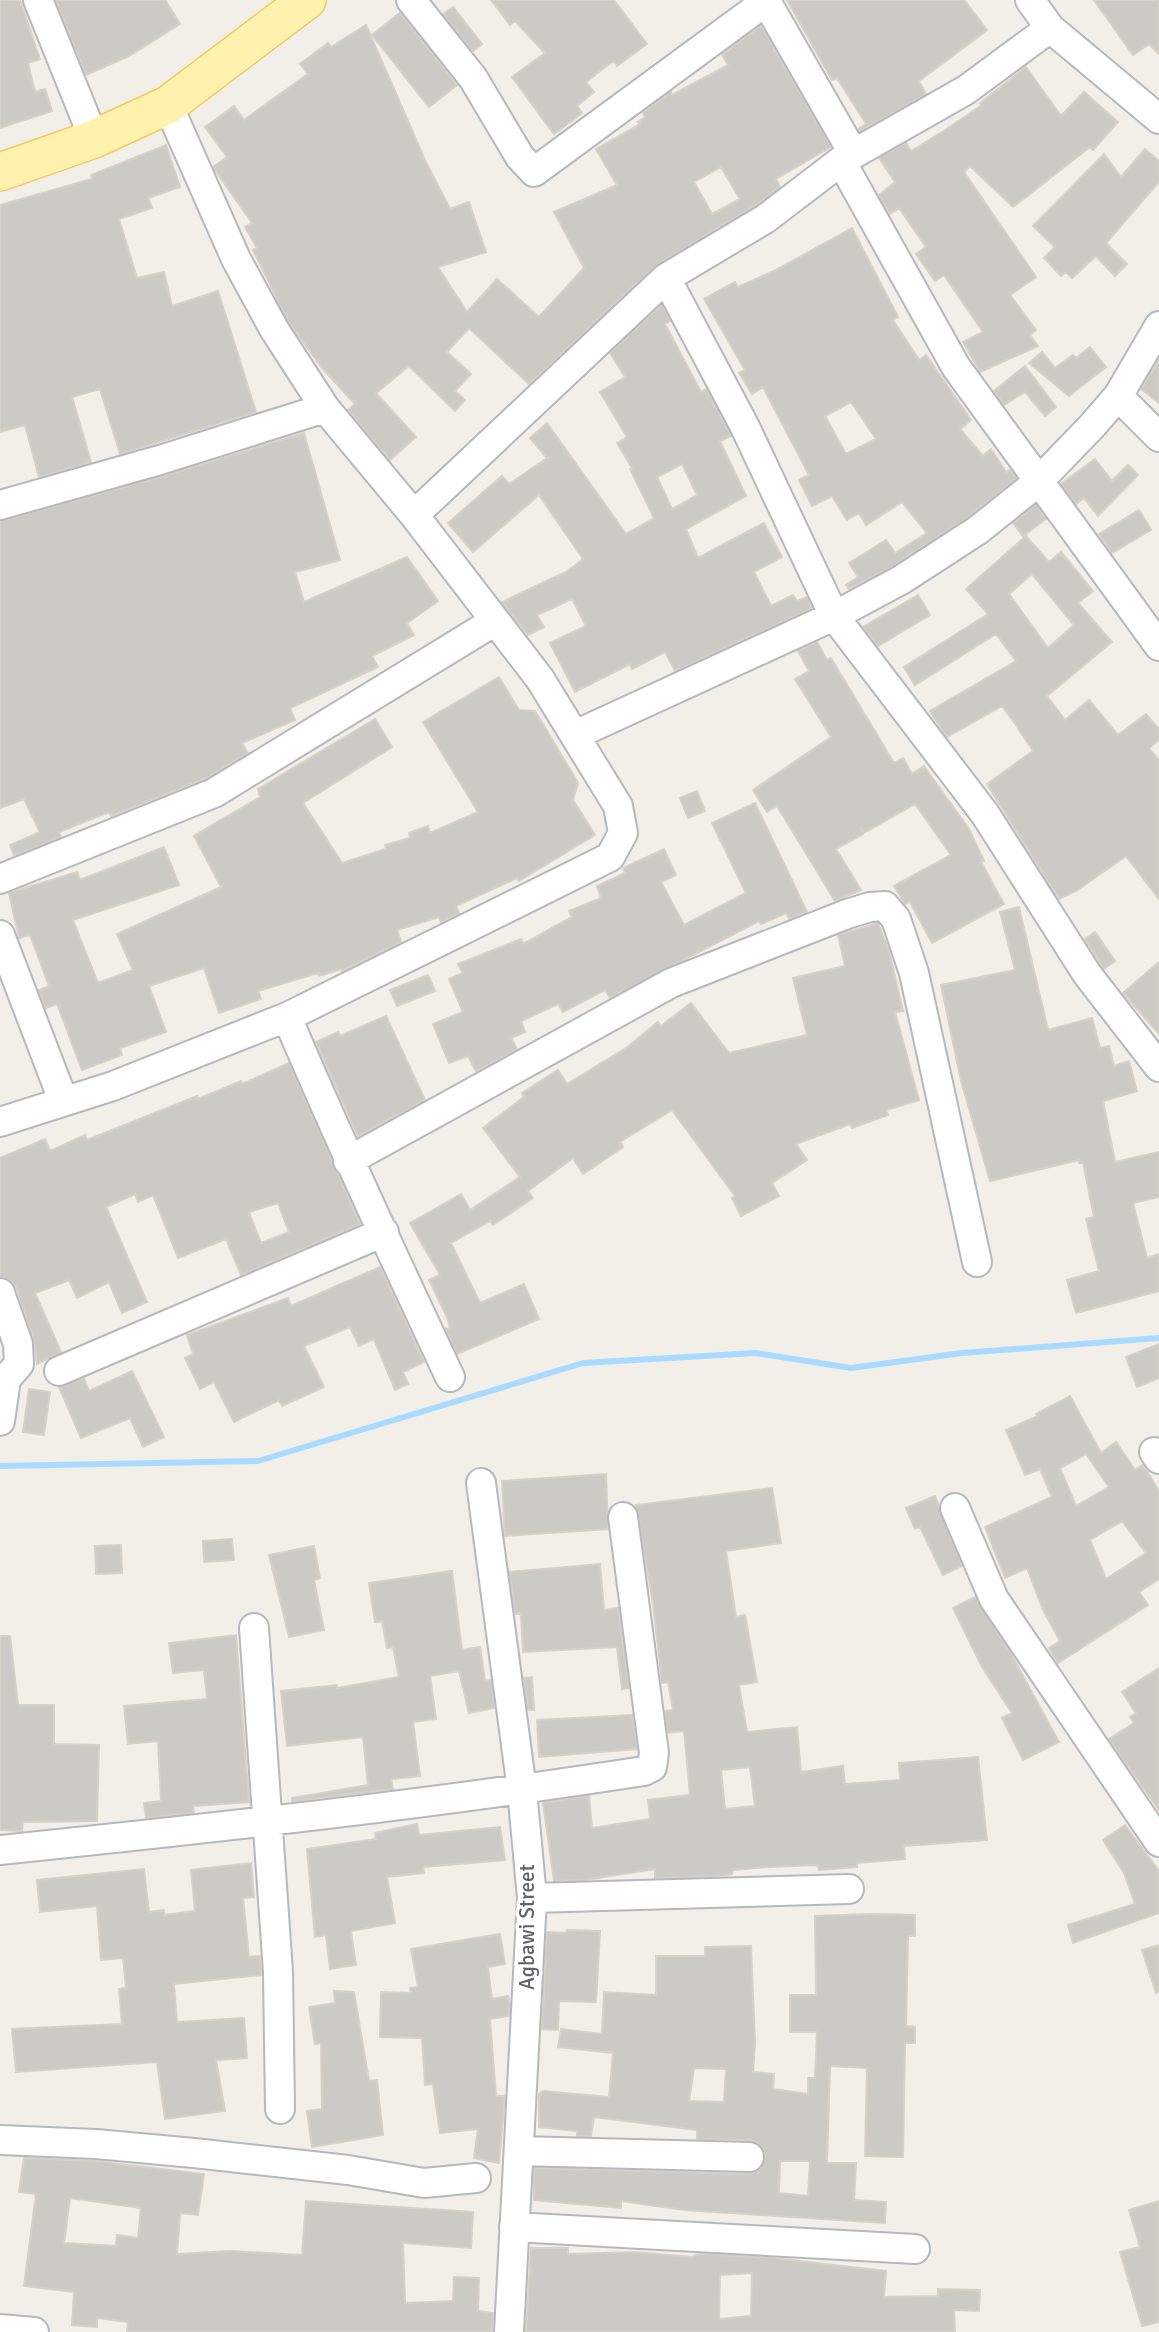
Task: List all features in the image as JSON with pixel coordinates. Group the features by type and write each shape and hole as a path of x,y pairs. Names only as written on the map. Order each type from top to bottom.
{"main road":[{"path":"0,173 94,139 168,106 307,0"}],"street":[{"path":"38,0 94,139"},
{"path":"411,0 473,78 520,157 534,172 767,1 956,367 1159,646"},
{"path":"1030,0 1050,28 1159,119"},
{"path":"414,515 666,278 765,219 847,157 965,90 1050,28"},
{"path":"0,1122 62,1100 113,1086 287,1017 610,856 623,833 618,806 540,679 414,515 325,408 274,329 236,259 168,106"},
{"path":"666,278 745,427 834,616 985,814 1087,974 1159,1067"},
{"path":"575,734 834,616 901,580 978,530 1038,482 1118,396 1159,326"},
{"path":"1118,396 1159,437"},
{"path":"0,505 160,460 325,408"},
{"path":"0,879 214,793 495,621"},
{"path":"348,1161 671,983 870,906 885,906 896,919 914,973 978,1262"},
{"path":"0,935 62,1100"},
{"path":"287,1017 348,1161 384,1232 450,1377"},
{"path":"59,1371 384,1232"},
{"path":"0,1293 18,1343 19,1364 6,1379 0,1421"},
{"name":"Agbawi Street","path":"481,1483 522,1790 532,1898 509,2332"},
{"path":"954,1508 994,1599 1159,1842"},
{"path":"0,1850 269,1822 522,1790 644,1771 652,1767 654,1753 623,1517"},
{"path":"254,1628 278,1972 280,2109"},
{"path":"532,1898 849,1889"},
{"path":"0,2140 96,2144 194,2153 348,2170 424,2183 476,2178"},
{"path":"519,2151 750,2157"},
{"path":"514,2227 915,2249"},
{"path":"0,2329 34,2332"}],"building":[{"path":"0,0 20,0 40,59 28,63 35,92 45,89 52,111 0,128"},
{"path":"56,0 165,0 180,24 129,56 86,75"},
{"path":"491,0 614,0 647,44 617,66 613,61 586,82 594,92 577,106 582,113 554,134 512,77 545,53 515,21 510,25"},
{"path":"787,0 964,0 987,30 919,81 926,94 860,131 858,129 866,124 837,78 832,80"},
{"path":"1094,0 1159,0 1159,54 1149,44 1133,55"},
{"path":"453,7 482,44 473,51 443,14"},
{"path":"400,13 457,85 429,107 372,35"},
{"path":"366,25 425,160 450,209 469,202 486,252 438,267 467,312 497,279 539,317 584,268 554,212 617,185 596,149 640,124 638,122 645,117 643,113 671,92 672,95 728,65 722,55 761,26 831,147 776,179 780,187 756,205 655,266 529,384 469,328 447,352 471,374 455,391 465,400 455,411 409,366 376,393 416,437 390,460 348,410 355,404 322,368 288,321 253,250 257,248 245,227 252,223 213,167 227,157 205,127 234,106 244,120 308,74 300,64 328,43 331,47","holes":["721,167 740,199 712,214 694,182"]},
{"path":"1026,67 1061,116 1084,92 1118,122 1093,150 1090,147 1013,207 970,166 964,172 1036,277 1010,295 1036,330 1030,335 1038,346 980,372 963,342 983,332 944,275 935,281 916,254 926,247 899,208 890,214 879,195 895,182 879,158 906,143 911,151 945,130 982,105 980,103"},
{"path":"166,145 180,187 148,198 152,208 119,219 137,278 164,272 172,306 218,291 256,412 120,454 100,389 72,397 91,462 39,477 25,425 0,432 0,205 92,179 91,175"},
{"path":"1145,149 1159,161 1159,182 1106,243 1127,264 1115,276 1096,256 1072,278 1066,272 1061,276 1044,258 1055,247 1033,226 1104,154 1121,177"},
{"path":"852,228 898,317 893,320 919,360 926,355 971,420 960,429 983,456 991,449 1006,472 1010,470 1016,478 968,517 893,566 849,589 846,585 858,577 849,563 886,540 895,553 927,533 902,502 866,525 859,513 847,520 832,496 812,506 799,480 809,475 763,387 752,394 739,373 745,370 704,299 735,282 738,287 776,270","holes":["851,402 876,439 846,454 825,416"]},
{"path":"662,305 670,321 665,324 701,392 706,389 731,436 720,441 746,496 686,529 698,558 764,523 782,557 754,572 771,606 793,595 797,601 807,597 812,608 675,671 665,652 632,669 630,664 575,692 550,643 586,626 572,599 537,615 544,627 528,635 502,602 566,572 583,559 539,495 473,552 448,523 502,476 509,484 547,458 530,438 547,423 626,534 654,518 630,469 632,468 617,443 627,437 600,392 625,377 610,353","holes":["682,464 697,495 672,509 657,477"]},
{"path":"1090,347 1106,367 1069,396 1029,363 1042,352 1055,368 1073,355 1076,358"},
{"path":"1159,360 1159,403 1141,389"},
{"path":"1025,366 1056,407 1045,416 1025,392 1004,405 994,391"},
{"path":"304,433 340,560 295,572 304,602 407,557 438,601 407,623 414,635 372,656 378,667 290,708 295,720 242,743 248,753 206,778 111,816 109,812 59,832 61,837 14,855 10,845 40,832 24,799 0,808 0,521 165,476"},
{"path":"1095,459 1112,481 1128,465 1138,475 1098,516 1084,498 1076,504 1061,484"},
{"path":"1036,505 1046,519 1023,536 1013,523"},
{"path":"1139,510 1151,530 1112,553 1099,534"},
{"path":"1026,536 1049,562 1061,552 1093,591 1078,603 1112,642 1047,696 1065,720 1089,700 1118,735 1146,714 1159,729 1159,740 1149,748 1159,761 1159,899 1126,856 1076,891 1059,899 987,784 1033,751 1016,725 1002,706 947,737 930,711 1016,661 996,634 915,685 904,667 988,614 966,589","holes":["1032,574 1074,625 1048,648 1009,594"]},
{"path":"918,595 930,615 878,646 863,627"},
{"path":"817,642 827,660 831,658 894,763 903,758 912,774 924,766 969,829 984,861 981,862 1004,904 932,943 910,902 905,904 894,886 951,855 915,804 864,833 861,828 863,834 836,849 861,890 835,901 777,806 767,812 753,790 831,737 795,679 809,671 798,651"},
{"path":"499,677 519,710 535,711 578,783 573,800 595,835 519,881 517,878 456,906 459,913 441,922 439,917 397,930 401,942 342,971 341,969 319,976 318,973 258,991 261,999 219,1013 204,968 149,986 166,1032 120,1048 122,1055 82,1070 57,1004 46,1008 39,990 49,986 30,935 19,938 9,893 77,872 80,880 164,847 179,885 73,920 98,983 133,970 117,934 221,887 194,836 260,797 258,789 375,719 392,747 303,803 342,863 386,849 385,845 410,838 409,833 428,826 430,833 478,812 423,722"},
{"path":"697,791 705,811 688,818 680,798"},
{"path":"755,803 807,912 789,919 786,913 761,924 759,921 610,998 605,990 563,1012 558,1004 521,1021 525,1032 511,1038 517,1049 476,1071 468,1056 449,1063 433,1024 463,1012 449,979 463,973 458,964 521,939 523,944 572,917 569,911 601,898 597,886 625,873 623,868 664,849 676,875 661,882 684,925 746,893 712,823"},
{"path":"1019,907 1048,1030 1092,1018 1100,1048 1109,1046 1114,1066 1129,1061 1137,1091 1103,1101 1115,1162 1159,1152 1159,1197 1133,1203 1147,1258 1159,1254 1159,1291 1076,1313 1067,1280 1099,1271 1086,1219 1094,1217 1083,1163 1079,1163 1079,1160 990,1181 961,1081 941,985 1015,970 1000,912"},
{"path":"878,923 889,951 903,1011 895,1012 919,1100 886,1110 888,1115 852,1128 850,1124 796,1144 807,1160 772,1183 779,1196 741,1216 732,1198 735,1196 672,1110 620,1142 623,1147 583,1174 573,1158 528,1191 533,1198 493,1225 490,1221 451,1243 480,1303 524,1284 539,1319 457,1354 446,1329 450,1328 447,1317 429,1280 440,1275 410,1223 461,1194 470,1210 520,1177 483,1128 524,1097 522,1093 558,1070 567,1084 626,1048 658,1022 661,1026 691,1003 729,1053 807,1035 793,978 845,966 838,935"},
{"path":"1095,932 1115,961 1104,969 1085,939"},
{"path":"1159,962 1159,1034 1123,993"},
{"path":"428,975 435,991 397,1006 390,990"},
{"path":"386,1016 425,1100 358,1136 316,1042 338,1032 340,1036"},
{"path":"289,1063 360,1224 241,1275 226,1239 178,1258 153,1195 138,1202 135,1194 106,1207 147,1302 122,1313 109,1282 77,1298 69,1280 35,1293 61,1352 37,1364 34,1339 16,1287 10,1280 0,1277 0,1158 45,1139 50,1151 85,1135 87,1140 197,1096 198,1099 241,1081 242,1084","holes":["278,1203 289,1232 261,1243 249,1212"]},
{"path":"380,1267 424,1362 403,1372 408,1384 395,1390 374,1339 359,1346 350,1327 304,1346 324,1387 282,1406 279,1400 234,1422 214,1382 200,1389 185,1358 193,1354 187,1335 288,1298 291,1306"},
{"path":"1159,1344 1159,1378 1137,1387 1126,1357"},
{"path":"132,1371 164,1437 143,1447 130,1418 81,1438 59,1387 84,1379 89,1391"},
{"path":"29,1389 50,1392 44,1435 23,1432"},
{"path":"1070,1396 1101,1453 1116,1442 1135,1470 1143,1465 1159,1491 1159,1579 1139,1592 1148,1605 1058,1663 1049,1648 1060,1641 1043,1610 1027,1568 1005,1578 985,1527 1052,1497 1040,1469 1025,1475 1006,1430 1038,1416 1036,1414","holes":["1086,1454 1109,1487 1076,1506 1060,1468","1122,1521 1146,1553 1106,1579 1090,1540"]},
{"path":"606,1474 608,1529 505,1536 502,1481"},
{"path":"772,1488 781,1543 726,1551 736,1617 745,1615 757,1682 739,1685 747,1732 797,1727 801,1772 843,1766 845,1784 900,1780 899,1763 978,1757 987,1840 904,1846 905,1859 857,1863 857,1867 819,1870 818,1865 767,1867 732,1870 732,1874 715,1876 655,1878 655,1869 585,1880 554,1881 543,1803 589,1796 592,1828 650,1819 648,1800 690,1795 684,1731 668,1733 665,1711 673,1710 668,1682 662,1683 653,1603 636,1505","holes":["750,1767 755,1806 725,1809 721,1770"]},
{"path":"935,1496 962,1566 943,1575 920,1527 915,1529 906,1508"},
{"path":"232,1539 234,1560 204,1562 203,1541"},
{"path":"121,1545 122,1573 96,1574 95,1546"},
{"path":"314,1546 320,1578 314,1580 324,1630 289,1637 269,1555"},
{"path":"600,1564 604,1610 618,1608 629,1688 622,1689 617,1647 523,1652 521,1614 515,1614 510,1572"},
{"path":"452,1571 462,1650 480,1647 485,1681 491,1680 494,1708 469,1713 459,1671 430,1676 436,1719 413,1722 420,1776 391,1779 393,1789 292,1801 292,1798 368,1785 363,1737 287,1746 281,1691 337,1685 337,1688 399,1677 393,1647 387,1648 382,1621 375,1622 369,1583"},
{"path":"975,1597 1011,1654 1059,1742 1023,1760 1002,1718 1012,1713 982,1667 953,1608"},
{"path":"236,1635 249,1802 193,1806 194,1813 146,1818 144,1803 161,1801 158,1741 128,1744 124,1706 207,1699 204,1670 173,1673 169,1643"},
{"path":"0,1636 10,1636 18,1705 54,1705 54,1744 99,1745 97,1821 23,1822 22,1831 0,1830"},
{"path":"1159,1668 1159,1810 1109,1739 1134,1723 1130,1717 1136,1713 1122,1692"},
{"path":"532,1677 534,1710 528,1710 524,1678"},
{"path":"632,1715 637,1749 539,1757 537,1720"},
{"path":"417,1824 419,1835 500,1827 505,1860 423,1867 424,1873 387,1877 395,1923 351,1931 356,1965 330,1969 326,1935 315,1937 307,1849 376,1839 375,1833"},
{"path":"1125,1825 1159,1871 1159,1913 1073,1943 1068,1925 1135,1904 1124,1873 1103,1840"},
{"path":"251,1863 254,1897 243,1898 249,1957 260,1956 261,1975 174,1984 177,2022 244,2018 247,2058 216,2060 225,2111 165,2119 157,2062 16,2072 12,2029 122,2024 119,1989 126,1988 123,1958 101,1960 97,1906 40,1912 37,1880 144,1869 149,1912 164,1910 164,1915 195,1911 191,1870"},
{"path":"915,1915 915,1936 908,1936 906,2026 915,2027 915,2043 905,2043 903,2157 865,2156 867,2068 830,2066 827,2163 856,2163 854,2200 886,2202 885,2223 685,2210 621,2201 621,2208 534,2200 534,2168 749,2174 757,2171 766,2157 758,2143 750,2140 697,2139 697,2130 594,2117 591,2136 577,2136 577,2131 539,2127 539,2094 543,2091 609,2097 613,2053 558,2047 561,2029 602,2034 604,1992 656,1995 656,1956 705,1956 705,1947 751,1946 755,2043 753,2072 774,2074 773,2089 808,2094 808,2078 815,2078 817,2032 790,2032 790,1995 816,1995 815,1916","holes":["694,2068 726,2069 724,2102 689,2101","780,2161 810,2161 808,2196 779,2193"]},
{"path":"567,1930 600,1931 596,2002 559,2001 558,2030 542,2029 547,1932 566,1933"},
{"path":"500,1934 505,1964 488,1967 492,1999 508,1996 510,2005 509,2016 490,2019 496,2096 505,2096 499,2163 474,2158 478,2129 440,2133 433,2084 425,2085 422,2038 380,2037 381,1992 411,1993 410,1988 418,1987 411,1949"},
{"path":"1159,1945 1159,1992 1156,1993 1142,1950"},
{"path":"334,1991 354,1992 369,2081 377,2080 383,2135 312,2147 307,2111 322,2109 321,2043 315,2044 309,2007 335,2003"},
{"path":"24,2158 95,2161 204,2174 198,2215 180,2213 177,2254 230,2251 302,2255 306,2201 473,2212 471,2248 403,2243 405,2303 453,2301 454,2277 479,2278 478,2311 493,2313 492,2332 127,2332 128,2322 97,2318 97,2327 72,2325 74,2292 24,2286 36,2194 19,2192","holes":["70,2198 141,2208 138,2238 117,2235 116,2246 64,2243"]},
{"path":"1159,2201 1159,2322 1142,2326 1120,2252 1140,2247 1129,2210"},
{"path":"531,2248 568,2248 568,2254 634,2252 692,2257 698,2254 773,2258 886,2271 884,2297 938,2296 938,2289 980,2290 979,2311 954,2310 955,2332 526,2332","holes":["752,2273 751,2316 719,2319 720,2275"]}],"waterway":[{"path":"0,1466 258,1461 583,1363 756,1353 851,1368 962,1353 1159,1338"}]}
